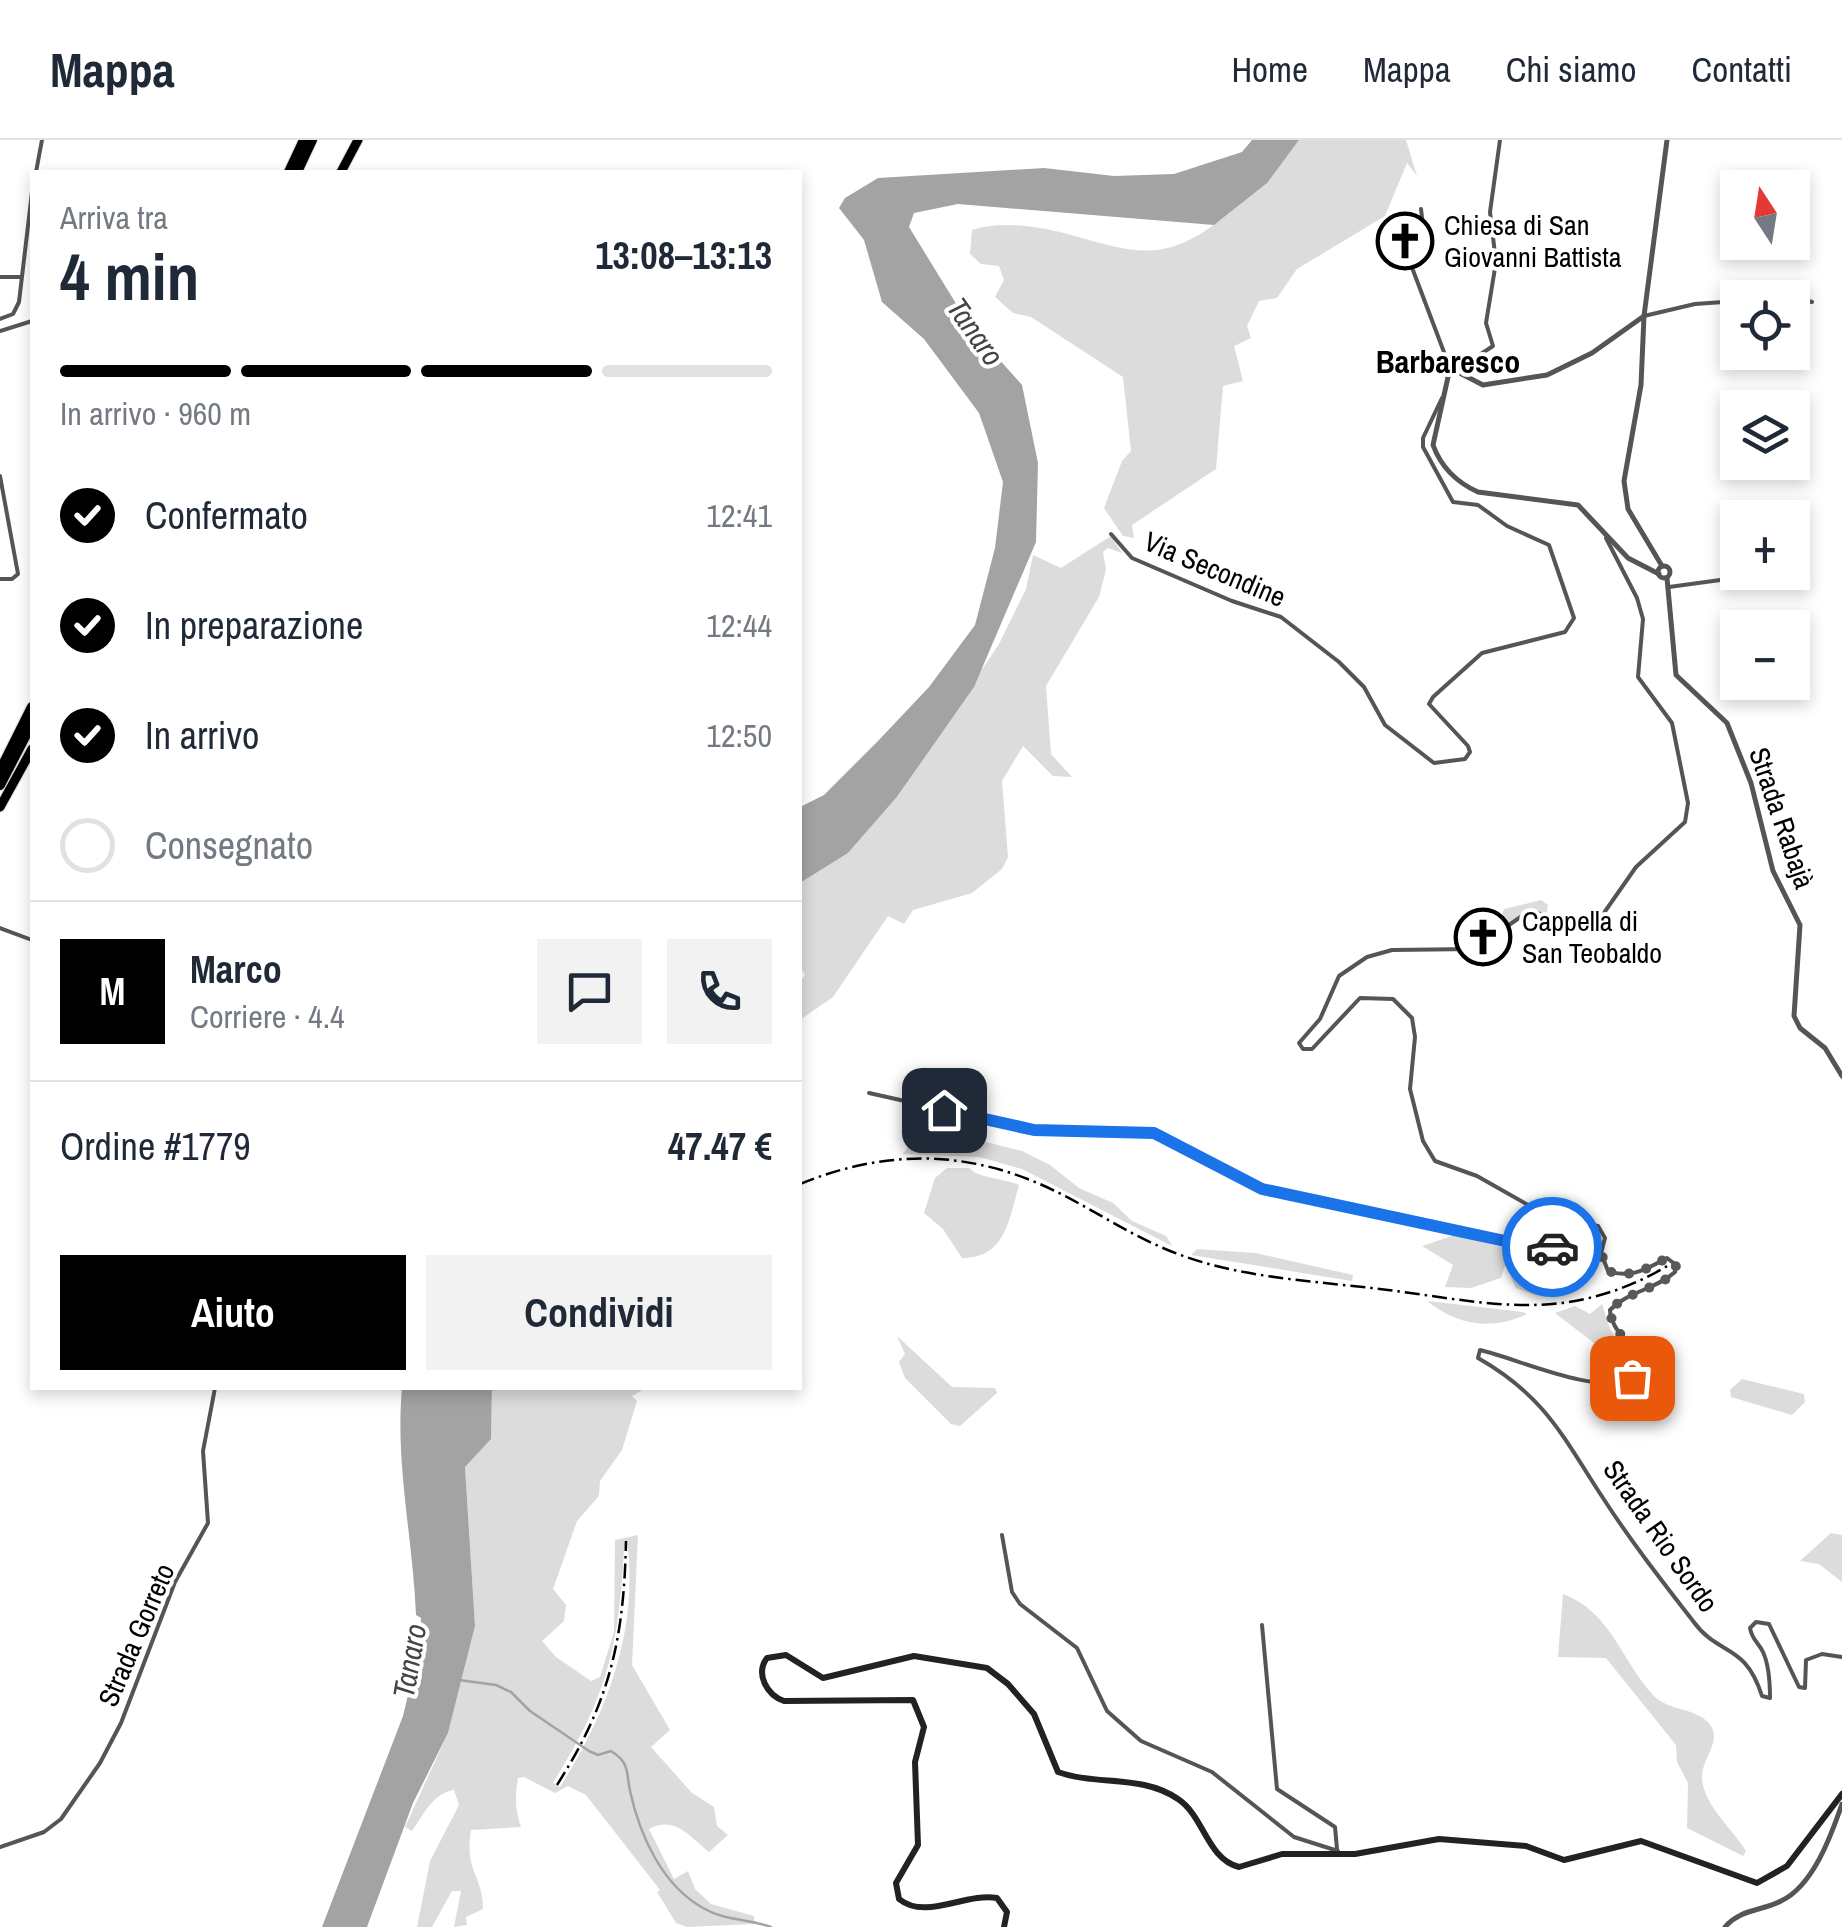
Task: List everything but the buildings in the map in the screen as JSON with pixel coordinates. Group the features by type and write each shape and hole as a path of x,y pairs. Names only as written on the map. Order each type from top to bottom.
{"highway":[{"path":"290,170 308,140"},
{"path":"297,170 308,140"},
{"path":"343,170 358,140"},
{"path":"0,770 30,711"},
{"path":"0,786 30,727"},
{"path":"0,806 30,753"}],"main road":[{"path":"1004,1927 1007,1912 998,1898 978,1897 916,1907 899,1899 896,1883 918,1844 915,1762 924,1732 913,1700 784,1701 773,1696 764,1680 762,1668 767,1658 786,1655 823,1678 914,1656 987,1668 1008,1684 1034,1714 1058,1772 1143,1784 1178,1799 1229,1864 1238,1867 1292,1853 1457,1839 1526,1846 1564,1860 1648,1842 1757,1883 1786,1866 1842,1794"}],"street":[{"path":"36,170 42,140"},
{"path":"1454,368 1494,346 1486,323 1496,262 1490,212 1500,140"},
{"name":"Strada Rabajà","path":"1667,140 1644,316 1642,385 1624,481 1628,509 1660,570 1670,571 1666,578 1676,674 1727,723 1751,783 1774,870 1800,925 1794,1016 1800,1028 1825,1048 1842,1076"},
{"path":"0,319 16,310 30,206"},
{"path":"1409,253 1423,226 1421,209"},
{"path":"1396,240 1409,253 1454,368 1434,445 1437,457 1464,486 1478,492 1578,506 1628,558 1650,570 1660,570 1666,578"},
{"path":"0,276 20,277"},
{"path":"1454,368 1484,385 1546,374 1592,353 1644,316 1720,302"},
{"path":"0,331 30,321"},
{"name":"Via Secondine","path":"1111,534 1132,558 1232,601 1282,617 1326,650 1364,687 1385,725 1399,740 1434,763 1465,759 1470,752 1468,746 1434,712 1429,704 1433,697 1476,656 1566,632 1574,618 1549,544 1507,526 1478,506 1453,502 1427,458 1423,438 1449,385"},
{"path":"0,476 18,574 12,580 0,580"},
{"path":"869,1093 1034,1130 1154,1133 1175,1140 1238,1180 1294,1198 1519,1244 1601,1253 1605,1238 1598,1226 1551,1218 1477,1176 1447,1168 1430,1155 1410,1089 1415,1027 1400,1003 1384,996 1360,998 1312,1048 1303,1050 1299,1042 1320,1019 1339,976 1366,957 1392,950 1474,949 1525,914 1538,914 1566,928 1583,928 1600,920 1636,867 1686,822 1688,803 1672,723 1638,677 1642,619 1637,598 1605,541 1608,534"},
{"path":"1669,587 1720,580"},
{"path":"0,928 30,939"},
{"name":"Strada Rio Sordo","path":"1601,1253 1608,1271 1620,1275 1636,1274 1667,1258 1676,1265 1675,1272 1660,1284 1626,1297 1610,1310 1612,1323 1638,1358 1632,1378 1616,1383 1593,1381 1480,1350 1478,1358 1512,1381 1560,1427 1603,1498 1654,1569 1697,1626 1746,1660 1762,1696 1770,1695 1763,1652 1752,1638 1750,1628 1756,1622 1769,1624 1802,1688 1806,1685 1806,1660 1822,1654 1842,1657"},
{"name":"Strada Gorreto","path":"0,1848 44,1832 60,1819 100,1763 121,1723 175,1582 208,1523 203,1451 215,1390"},
{"path":"1002,1535 1009,1582 1020,1604 1077,1648 1107,1711 1119,1723 1141,1741 1212,1772 1294,1837 1339,1852 1335,1827 1277,1789 1262,1625"},
{"path":"1725,1927 1742,1914 1781,1902 1800,1888 1842,1804"},
{"path":"1829,1811 1836,1820"},
{"path":"1829,1811 1832,1830"},
{"path":"1821,1822 1832,1830"}],"shaded area":[{"path":"1252,140 1299,140 1267,183 1214,225 958,204 914,213 909,227 971,328 1022,385 1038,463 1036,542 974,687 896,798 848,853 802,882 802,806 824,795 878,741 929,687 975,625 995,548 1003,482 979,413 924,339 882,302 864,240 839,208 845,198 878,178 1044,168 1114,176 1174,174 1242,152"},
{"path":"1299,140 1406,140 1417,176 1407,163 1385,216 1297,269 1277,298 1259,301 1247,326 1251,338 1234,346 1243,381 1223,386 1216,469 1132,525 1134,538 1123,536 1104,508 1122,461 1131,451 1123,377 1031,317 1013,313 995,297 1004,280 999,266 981,264 970,254 972,230 996,225 1021,226 1134,250 1167,248 1203,232 1234,209 1273,172"},
{"path":"1111,536 1122,553 1108,548 1103,552 1106,570 1099,597 1046,686 1051,754 1072,777 1053,776 1023,746 1002,781 1008,857 1002,869 972,893 913,910 904,924 888,916 833,997 802,1019 802,882 848,853 896,798 999,644 1026,589 1033,555 1061,568"},
{"path":"1541,900 1548,905 1547,912 1527,913 1497,932 1504,909"},
{"path":"931,1116 966,1123 986,1142 1022,1151 1050,1165 1079,1188 1113,1203 1132,1221 1166,1236 1172,1246 1022,1169 979,1157 903,1154"},
{"path":"947,1168 969,1168 1019,1185 1003,1234 997,1244 977,1256 962,1258 943,1229 924,1213 935,1178"},
{"path":"1455,1235 1510,1249 1501,1278 1471,1288 1445,1287 1453,1265 1422,1246"},
{"path":"1197,1249 1255,1253 1353,1275 1352,1281 1191,1255"},
{"path":"1521,1261 1536,1263 1544,1285 1535,1295 1516,1288 1511,1278"},
{"path":"1427,1301 1527,1314 1500,1323 1475,1323 1450,1316"},
{"path":"1602,1304 1610,1329 1634,1364 1629,1370 1555,1313 1575,1306 1590,1314"},
{"path":"897,1336 952,1387 995,1388 997,1393 960,1426 951,1424 905,1378 899,1362 905,1354"},
{"path":"1742,1379 1804,1394 1805,1402 1792,1415 1731,1397 1730,1390"},
{"path":"402,1390 492,1390 491,1439 465,1467 475,1626 448,1733 413,1803 367,1927 322,1927 403,1716 420,1645 421,1618 416,1615 400,1416"},
{"path":"492,1390 642,1390 632,1396 637,1401 622,1450 600,1481 599,1496 577,1521 553,1589 566,1605 564,1621 542,1641 556,1657 591,1681 600,1677 614,1632 615,1540 638,1535 632,1665 670,1730 651,1747 692,1793 714,1807 717,1826 728,1835 709,1852 674,1826 649,1829 674,1879 688,1871 695,1889 711,1904 754,1916 754,1924 687,1927 676,1923 657,1892 660,1890 586,1795 568,1786 555,1793 524,1777 518,1778 516,1791 521,1827 471,1830 470,1855 483,1909 466,1917 467,1925 454,1927 461,1891 452,1891 432,1927 417,1927 430,1861 459,1805 454,1790 447,1792 425,1811 412,1831 405,1827 448,1733 475,1626 465,1466 491,1439","holes":["628,1548 628,1612 623,1643 604,1702 560,1787 553,1783 586,1725 606,1672 618,1616 624,1549"]},
{"path":"1831,1533 1842,1535 1842,1582 1819,1564 1800,1561"},
{"path":"1563,1594 1593,1612 1653,1695 1700,1716 1712,1728 1714,1740 1702,1773 1704,1789 1746,1851 1743,1856 1687,1828 1688,1783 1677,1762 1676,1745 1606,1658 1558,1657"}],"waterway":[{"path":"459,1680 496,1685 511,1692 530,1711 589,1751 598,1755 611,1751 617,1755 626,1768 634,1808 647,1842 676,1886 711,1912 771,1927"}],"railway":[{"path":"802,1183 834,1172 900,1159 966,1162 1030,1180 1148,1241 1229,1269 1497,1304 1540,1305 1590,1298 1669,1265"},
{"path":"557,1785 590,1726 611,1669 622,1609 626,1541"}],"way so far":[{"path":"1552,1247 1601,1253 1608,1271 1626,1276 1673,1259 1675,1272 1653,1288 1619,1301 1610,1310 1618,1334 1638,1358 1632,1378"}],"place":[{"name":"Chiesa di San Giovanni Battista","path":"1405,241"},
{"name":"Cappella di San Teobaldo","path":"1483,937"}],"district":[{"name":"Barbaresco","path":"1448,362"}],"route":[{"path":"944,1110 1034,1130 1154,1133 1175,1140 1238,1180 1262,1189 1519,1244 1552,1247"}],"water label":[{"name":"Tanaro","path":"975,332"},
{"name":"Tanaro","path":"410,1661"}]}
